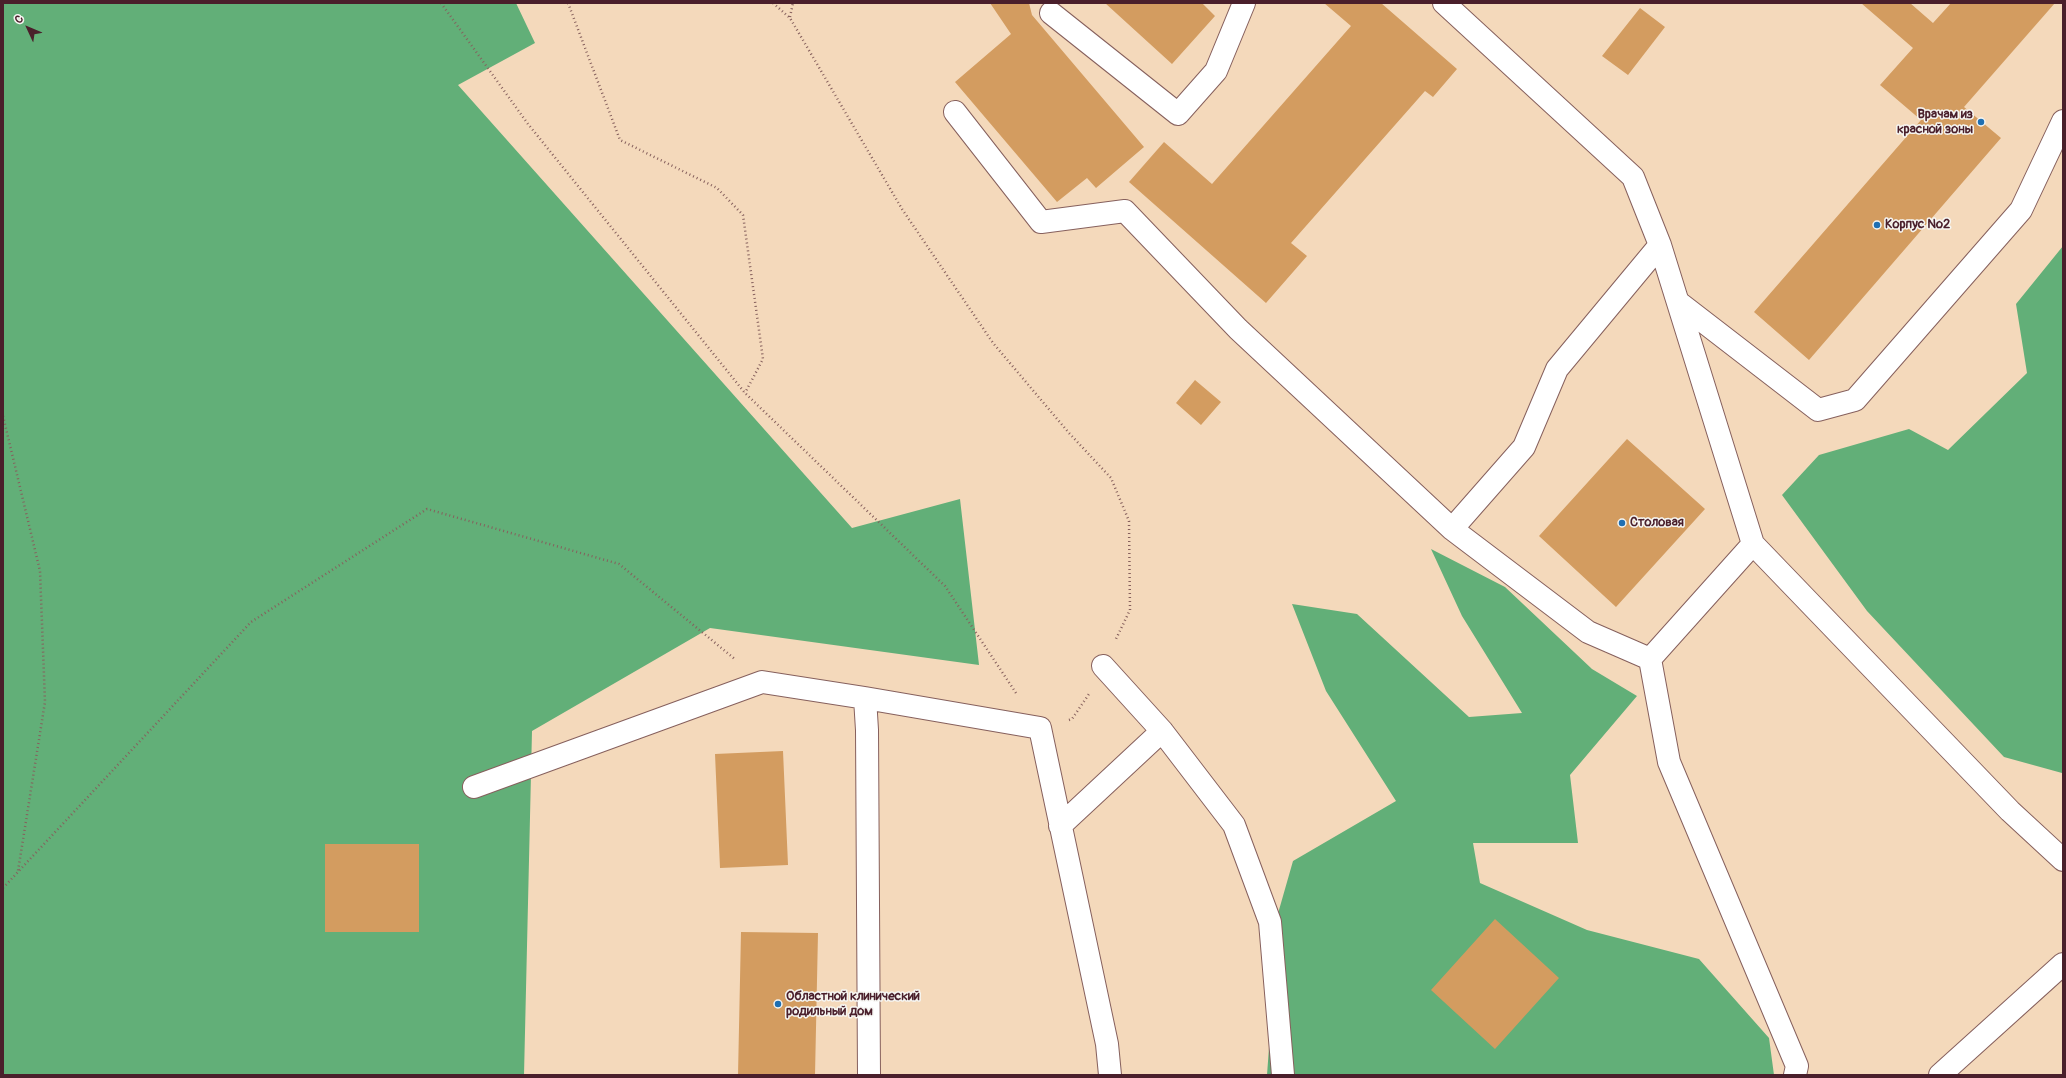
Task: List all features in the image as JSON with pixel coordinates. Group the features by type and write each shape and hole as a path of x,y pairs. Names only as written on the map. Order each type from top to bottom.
{"street":[{"path":"1051,12 1178,114 1216,71 1244,3"},
{"path":"1444,3 1633,177 1660,245 1752,544 2010,811 2063,860"},
{"path":"955,112 1040,222 1125,211 1238,329 1452,529 1588,632 1650,659"},
{"path":"1678,302 1818,410 1855,400 2021,210 2063,121"},
{"path":"1452,529 1524,447 1558,369 1660,245"},
{"path":"1650,659 1752,544"},
{"path":"1650,659 1669,762 1797,1066 1795,1075"},
{"path":"1103,666 1162,731 1234,825 1270,922 1283,1075"},
{"path":"474,787 762,682 1040,728 1107,1044 1110,1075"},
{"path":"865,698 867,738 869,1075"},
{"path":"1060,826 1162,731"},
{"path":"1940,1075 2063,964"}],"path":[{"path":"441,3 528,124 745,393 945,586 1040,728 1072,719 1091,690 1130,610 1129,521 1111,478 1069,433 993,343 902,209 790,18 773,3"},
{"path":"568,3 620,140 717,188 743,214 763,359 745,393"},
{"path":"790,18 793,3"},
{"path":"3,416 40,571 45,702 18,872"},
{"path":"3,888 251,622 427,509 620,564 762,682"}],"green space":[{"path":"3,3 516,3 535,43 458,85 852,528 960,499 979,665 710,628 532,731 524,1075 3,1075"},
{"path":"2063,246 2062,773 2004,757 1867,611 1782,495 1819,455 1909,429 1948,450 2027,373 2016,304"},
{"path":"1431,549 1505,587 1592,669 1637,696 1570,775 1578,843 1473,843 1480,883 1587,930 1699,959 1769,1038 1774,1075 1267,1075 1279,910 1293,861 1396,801 1326,691 1292,604 1357,614 1469,717 1522,713 1462,616"}],"building":[{"path":"990,3 1029,3 1032,15 1144,147 1096,188 1087,178 1057,202 955,82 1011,34"},
{"path":"1105,3 1202,3 1215,16 1172,64"},
{"path":"1324,3 1381,3 1457,69 1433,97 1425,91 1291,243 1307,256 1266,303 1129,182 1164,142 1212,184 1351,26"},
{"name":"Корпус №2","path":"1861,3 1910,3 1933,23 1951,3 2055,3 1964,107 2001,138 1809,360 1754,312 1921,120 1880,85 1913,48"},
{"path":"1640,8 1665,27 1628,75 1602,56"},
{"path":"1195,380 1221,402 1201,425 1176,403"},
{"name":"Столовая","path":"1627,439 1705,509 1616,607 1539,536"},
{"path":"783,751 788,865 720,868 715,754"},
{"path":"325,844 419,844 419,932 325,932"},
{"path":"1495,919 1559,978 1495,1049 1431,990"},
{"name":"Областной клинический родильный дом","path":"741,932 818,933 815,1075 738,1075"}],"place":[{"name":"Врачам из красной зоны","path":"1981,122"},
{"name":"Корпус №2","path":"1877,225"},
{"name":"Столовая","path":"1622,523"},
{"name":"Областной клинический родильный дом","path":"778,1004"}]}
